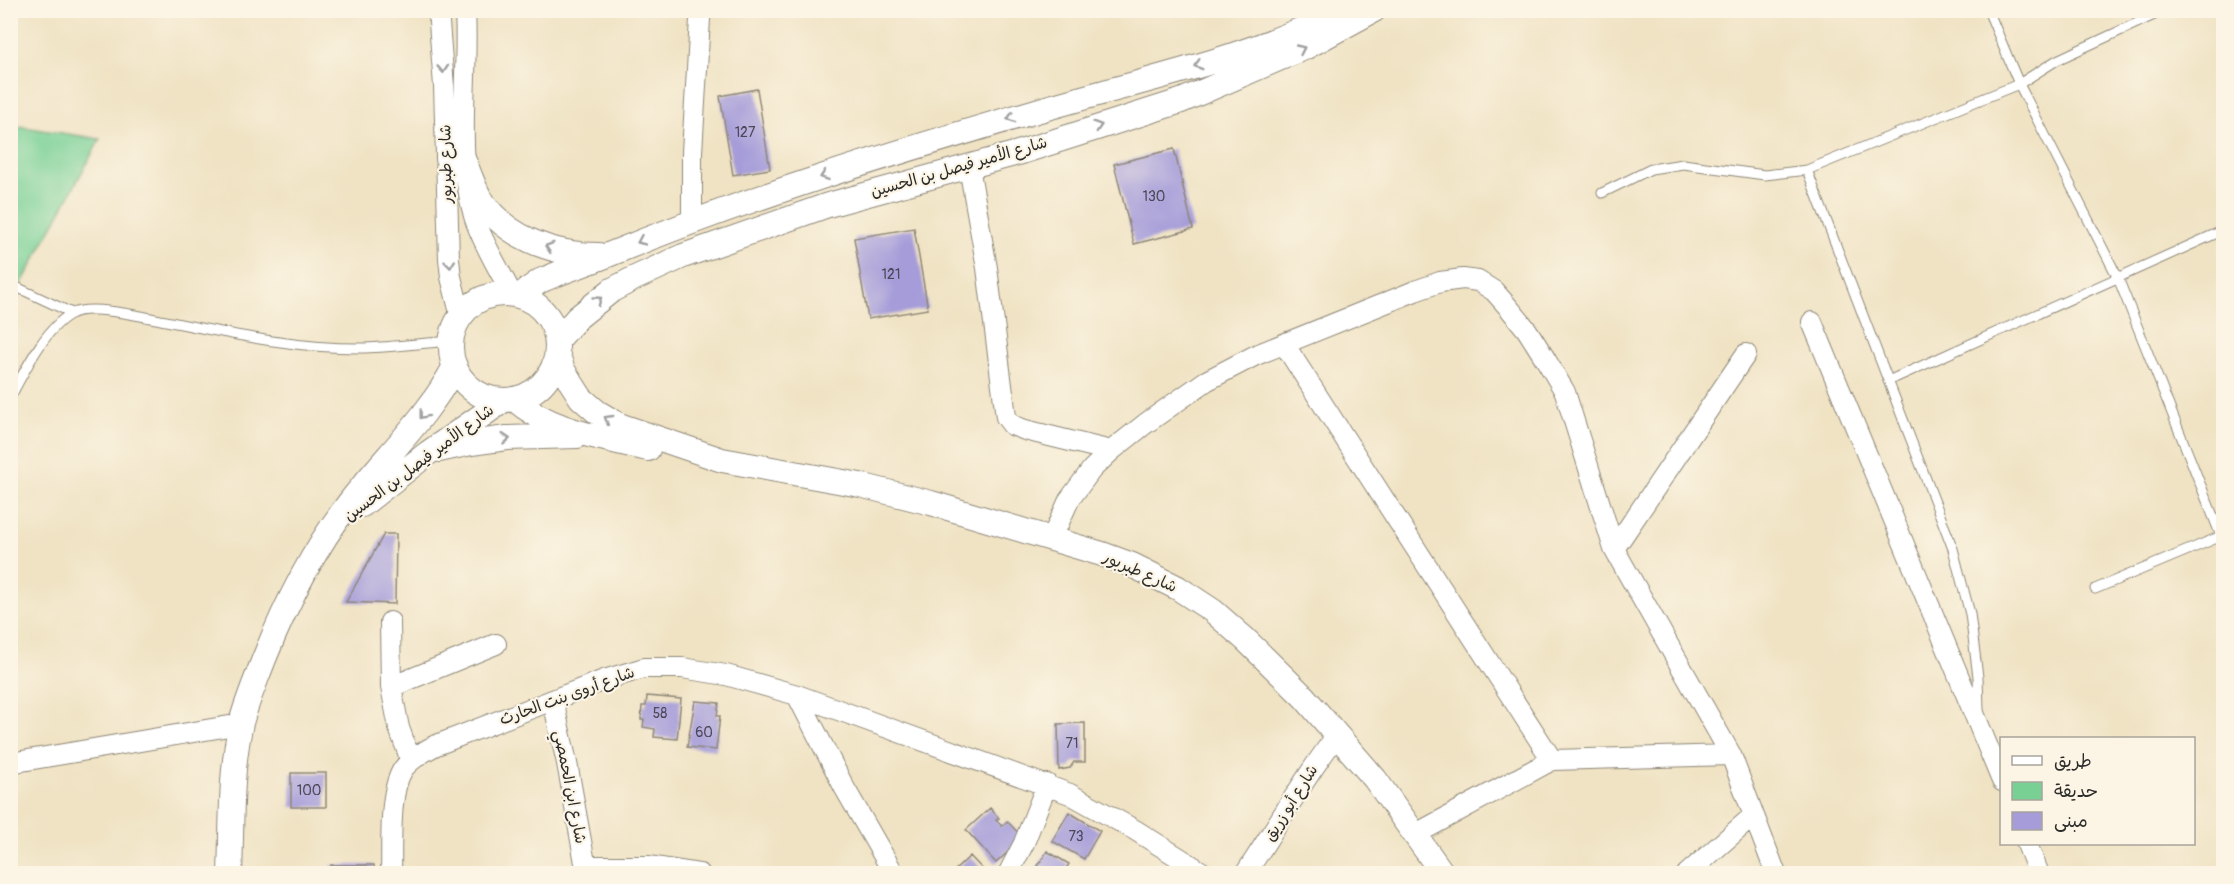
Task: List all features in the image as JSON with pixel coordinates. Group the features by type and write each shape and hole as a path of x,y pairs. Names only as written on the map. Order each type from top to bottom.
{"street":[{"name":"شارع طبربور","path":"438,10 444,86 449,259 451,278 461,317"},
{"name":"شارع طبربور","path":"465,10 464,161 475,219 515,295"},
{"name":"شارع الأمير فيصل بن الحسين","path":"515,295 540,281 692,221 892,154 1223,58 1293,32 1343,10"},
{"name":"شارع الأمير فيصل بن الحسين","path":"557,347 576,318 612,290 683,256 828,205 969,167 1181,101 1306,47 1374,10"},
{"path":"692,221 692,152 700,19"},
{"path":"1067,102 1069,136"},
{"path":"464,161 479,195 493,213 517,234 562,251 581,255 607,256"},
{"path":"969,167 987,268 1006,417 1012,425 1025,430 1111,451"},
{"path":"1052,538 1079,484 1111,451 1206,381 1256,355 1440,282 1463,279 1478,281 1494,291 1527,330 1565,392 1614,549 1731,755 1776,873"},
{"path":"493,295 515,295 528,300 545,313 555,331 557,347 549,374 543,383 525,395 509,399 493,399 466,384 455,366 452,341 461,317 475,303 493,295"},
{"path":"1812,322 2000,780"},
{"path":"1284,344 1552,760"},
{"name":"شارع طبربور","path":"557,347 574,390 606,419 626,428 722,460 882,490 1052,538 1132,565 1194,597 1246,640 1338,734 1416,834 1437,871"},
{"path":"1614,549 1746,354"},
{"name":"شارع الأمير فيصل بن الحسين","path":"230,873 234,769 241,724 250,693 276,630 297,587 334,526 356,495 427,411 455,366"},
{"name":"شارع طبربور","path":"509,399 542,418 590,436 691,459 722,460"},
{"name":"شارع الأمير فيصل بن الحسين","path":"334,526 428,453 509,399"},
{"path":"428,453 471,443 507,438 590,436"},
{"path":"390,622 391,687 399,728 411,761"},
{"path":"391,687 496,644"},
{"name":"شارع أروى بنت الحارث","path":"391,873 395,785 404,768 411,761 434,746 626,672 663,667 699,669 797,694 1047,784 1093,806 1205,873"},
{"path":"797,694 843,787 894,873"},
{"name":"شارع ابن الحمصي","path":"553,701 567,763 586,870"},
{"path":"10,764 241,724"},
{"name":"شارع أبو زريق","path":"1245,873 1271,835 1296,791 1338,734"},
{"path":"1416,834 1552,760 1731,755"},
{"path":"1008,873 1028,834 1047,784"},
{"path":"1687,873 1753,816"},
{"path":"2028,845 2039,873"},
{"path":"586,870 651,866 700,873"}],"lane":[{"path":"1988,10 2019,84 2118,278 2222,536 2095,589"},
{"path":"1602,193 1651,169 1683,164 1765,176 1808,170 2019,84 2057,60 2165,10"},
{"path":"1808,170 1956,560 1970,614 1978,676 1980,730"},
{"path":"1888,381 2223,230"},
{"path":"10,284 72,313 121,312 270,342 364,348 452,341"},
{"path":"10,398 29,363 57,327 72,313"}],"green space":[{"path":"11,125 100,139 11,303"}],"building":[{"path":"757,89 770,169 733,175 720,96"},
{"path":"1174,149 1193,229 1134,244 1114,164"},
{"path":"914,228 928,309 868,319 854,238"},
{"path":"384,534 396,534 395,604 346,602"},
{"path":"647,696 681,699 677,739 654,737 655,729 643,727 642,706 646,706"},
{"path":"695,701 719,703 717,716 720,716 716,750 687,747"},
{"path":"1085,723 1085,762 1074,762 1070,768 1059,770 1058,724"},
{"path":"291,773 326,773 326,807 291,807"},
{"path":"990,808 999,818 996,820 1002,826 1007,821 1023,838 996,863 966,830"},
{"path":"1069,812 1100,831 1084,859 1052,841"},
{"path":"1047,851 1069,864 1063,874 1033,874"},
{"path":"970,856 987,874 951,874"},
{"path":"331,865 374,865 374,874 331,874"}]}
